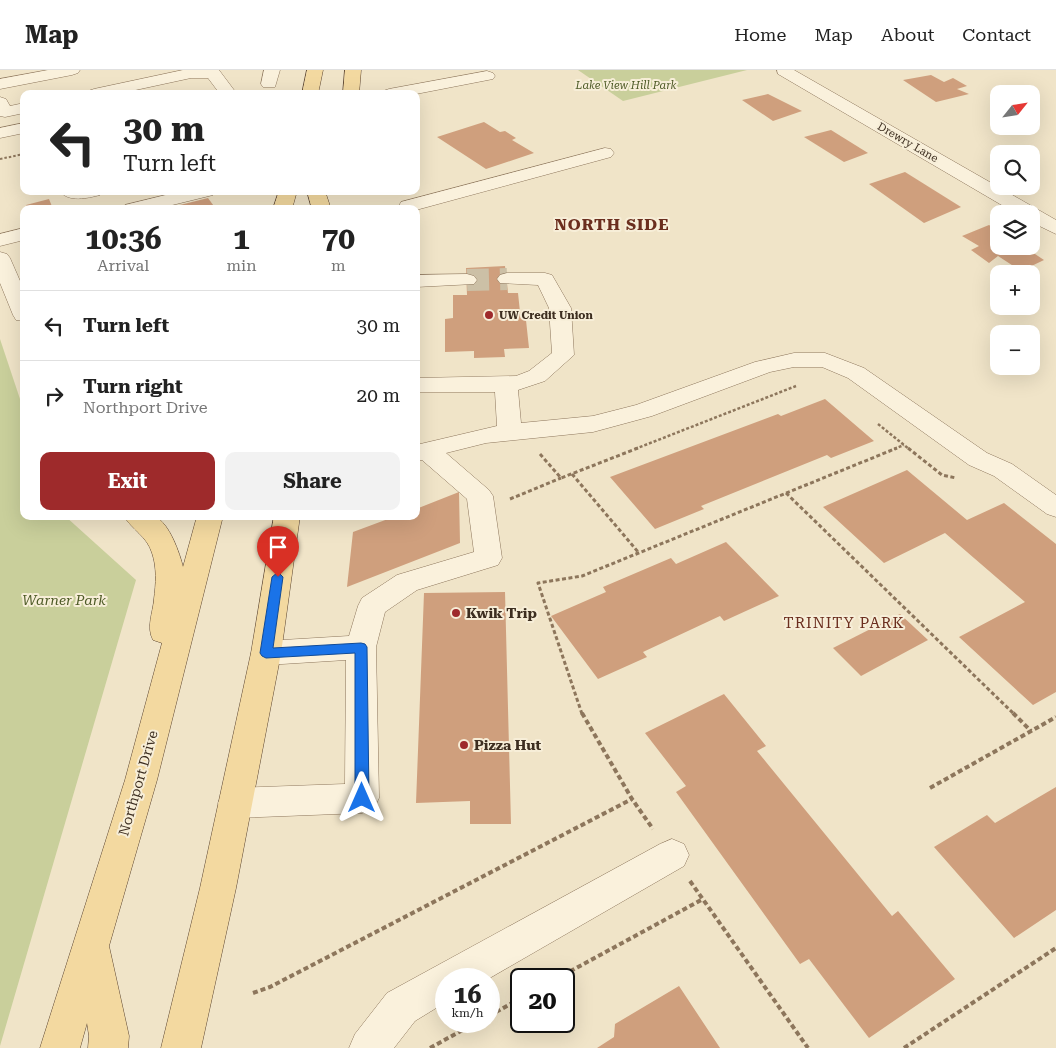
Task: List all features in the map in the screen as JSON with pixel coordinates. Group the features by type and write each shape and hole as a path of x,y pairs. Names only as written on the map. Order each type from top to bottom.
{"main road":[{"path":"311,90 315,70"},
{"path":"352,90 353,70"},
{"path":"140,780 166,617 170,574 168,556 162,542 143,520"},
{"name":"Northport Drive","path":"60,1048 140,780 209,520"},
{"path":"181,1048 218,888 266,653 285,520"},
{"path":"92,945 110,1036 108,1048"}],"street":[{"path":"0,84 72,70"},
{"name":"Drewry Lane","path":"784,70 1016,205"},
{"path":"114,90 191,73 221,71 228,90"},
{"path":"411,90 488,76"},
{"path":"158,79 166,90"},
{"path":"0,102 5,112 20,109"},
{"path":"0,133 20,129"},
{"path":"408,202 605,153"},
{"path":"148,205 190,195"},
{"name":"Drewry Lane","path":"1040,219 1056,228"},
{"path":"0,240 20,235"},
{"path":"0,258 20,306"},
{"path":"420,385 506,385 525,383 563,355 560,308 545,279 507,279"},
{"path":"420,281 467,280"},
{"path":"422,451 486,435 594,424 644,411 764,367 794,360 825,360 856,373 978,459 1003,470 1056,508"},
{"path":"506,385 510,432"},
{"path":"235,803 362,798 361,647 372,606 407,582 488,558 480,496 422,451"},
{"path":"266,653 361,647"},
{"path":"471,968 672,855"},
{"path":"369,1048 401,1007 435,987"}],"path":[{"path":"0,159 20,155"},
{"path":"482,510 802,384"},
{"path":"874,420 942,476 960,479"},
{"path":"808,1048 632,799 583,717 538,583 582,576 904,445"},
{"path":"539,452 561,478"},
{"path":"572,474 639,553"},
{"path":"786,493 1031,732"},
{"path":"930,788 1056,717"},
{"path":"253,993 270,987 632,799"},
{"path":"575,969 703,899"},
{"path":"904,1048 1056,948"},
{"path":"430,1048 457,1033"}],"green space":[{"name":"Lake View Hill Park","path":"578,70 747,70 623,101"},
{"name":"Warner Park","path":"0,339 20,399 20,520 69,520 136,580 0,1046"}],"building":[{"path":"931,75 944,82 953,78 967,86 957,89 969,94 936,102 903,80"},
{"path":"768,94 802,111 773,121 742,100"},
{"path":"484,122 500,132 505,131 516,138 512,140 534,153 486,169 437,137"},
{"path":"831,130 868,153 844,162 804,137"},
{"path":"905,172 961,207 924,223 869,184"},
{"path":"208,198 213,205 180,205"},
{"path":"49,199 51,205 26,205"},
{"path":"989,225 990,255 1036,255 1044,260 1034,265 1012,265 998,256 989,263 971,250 979,246 962,236"},
{"name":"UW Credit Union","path":"505,266 508,293 518,293 520,312 525,311 529,348 504,349 505,357 474,358 474,351 445,352 445,319 453,318 453,295 467,295 466,268"},
{"path":"825,399 874,441 831,458 827,455 701,506 704,509 655,529 610,477 778,414 781,416"},
{"path":"907,470 967,520 1004,503 1056,544 1056,692 1033,705 959,637 1025,602 945,533 884,563 823,507"},
{"path":"459,492 460,543 347,587 353,532 385,520 420,520 420,507"},
{"path":"726,542 779,596 724,621 720,616 643,652 647,657 598,679 551,616 606,592 603,587 671,558 676,564"},
{"path":"505,592 511,824 470,824 470,801 416,803 424,593"},
{"path":"900,614 928,640 861,676 833,648"},
{"path":"724,694 766,746 757,751 892,916 898,911 955,979 869,1038 809,959 800,964 676,792 686,786 645,733"},
{"path":"1056,787 1056,910 1014,938 934,847 987,815 995,823"},
{"path":"679,986 720,1048 597,1048 614,1037 615,1024"}],"tunnel":[{"path":"467,280 507,279"}],"place":[{"name":"UW Credit Union","path":"489,315"},
{"name":"Kwik Trip","path":"456,613"},
{"name":"Pizza Hut","path":"464,745"}],"district":[{"name":"NORTH SIDE","path":"612,224"},
{"name":"TRINITY PARK","path":"844,623"}],"route":[{"path":"278,577 266,653 361,647 362,798"}]}
